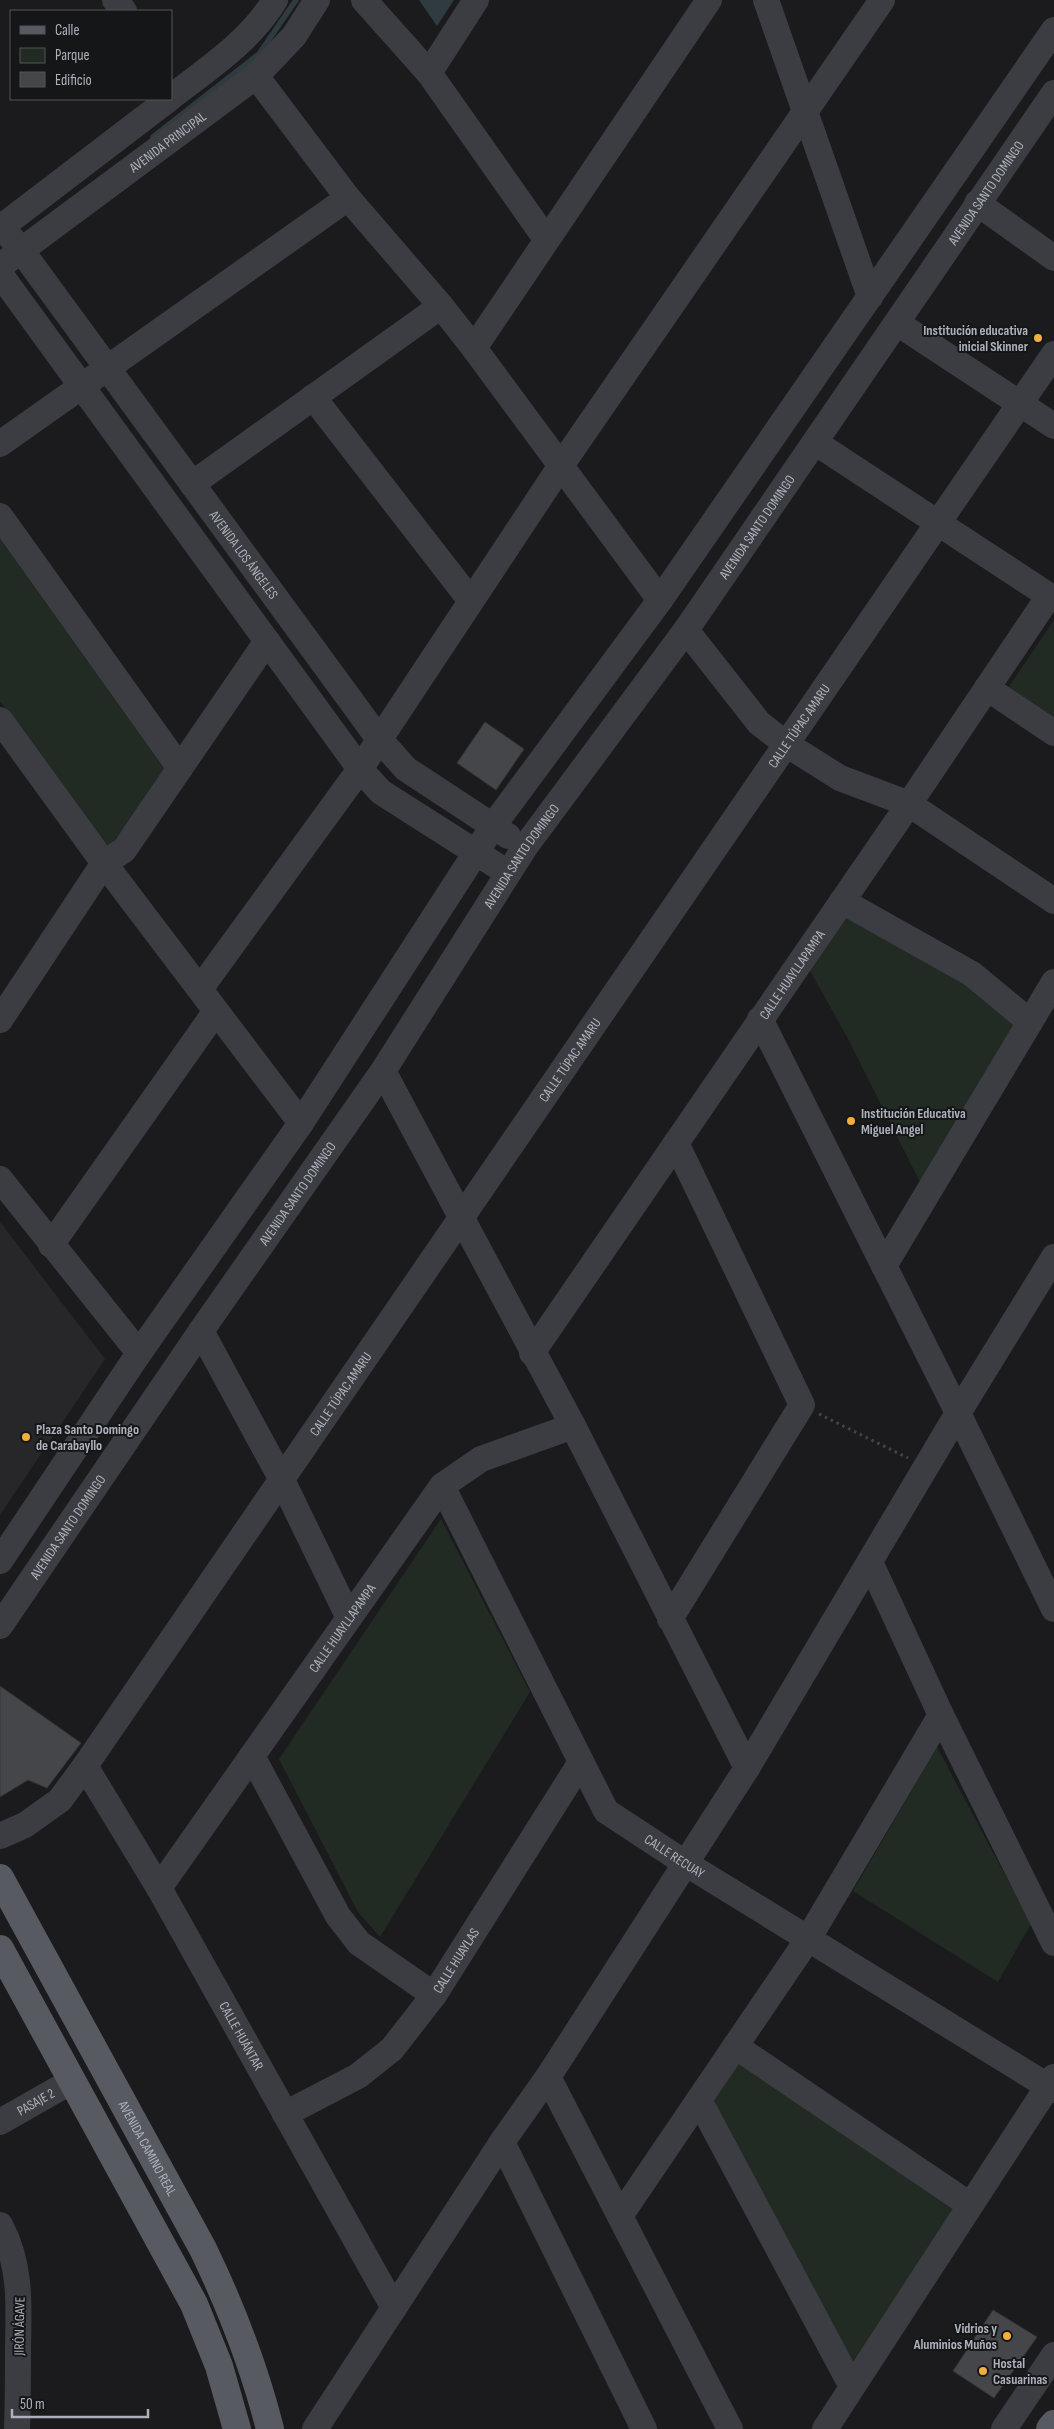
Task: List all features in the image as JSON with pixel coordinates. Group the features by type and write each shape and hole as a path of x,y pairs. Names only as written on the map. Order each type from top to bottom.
{"main road":[{"name":"AVENIDA CAMINO REAL","path":"0,1878 203,2248 234,2317 260,2390 270,2429"},
{"path":"0,1949 194,2304 219,2366 236,2429"},
{"path":"1050,2429 1054,2424"}],"street":[{"path":"115,0 123,10"},
{"path":"173,89 226,55 266,14 275,0"},
{"name":"AVENIDA PRINCIPAL","path":"0,266 256,76 294,36 317,0"},
{"path":"364,0 429,72 546,239"},
{"path":"429,72 476,0"},
{"path":"474,348 708,0"},
{"path":"766,0 870,297"},
{"path":"200,989 360,769 560,467 882,0"},
{"path":"0,1561 139,1353 301,1123 493,826 660,600 1054,30"},
{"path":"256,76 348,198 441,306 474,348 660,600"},
{"name":"AVENIDA SANTO DOMINGO","path":"0,1626 201,1331 382,1071 525,847 686,630 816,443 977,203 1054,93"},
{"path":"1,226 159,100"},
{"path":"0,444 348,198"},
{"path":"977,203 1054,258"},
{"name":"AVENIDA LOS ÁNGELES","path":"1,226 21,250 379,739 406,769 525,847"},
{"path":"0,274 360,769 381,792 475,854 508,873"},
{"path":"192,484 441,306"},
{"path":"897,323 1054,426"},
{"name":"CALLE TÚPAC AMARU","path":"0,1836 25,1825 60,1800 85,1766 1054,354"},
{"path":"313,398 471,601"},
{"path":"816,443 1051,598"},
{"path":"0,516 180,768"},
{"name":"CALLE HUAYLLAPAMPA","path":"532,1353 987,688 1051,598"},
{"path":"686,630 759,723 786,744 840,778 909,804 1054,902"},
{"path":"0,1020 104,863 124,850 267,641"},
{"path":"987,688 1054,733"},
{"path":"0,720 104,863 301,1123"},
{"path":"842,901 972,974 1030,1022"},
{"path":"884,1266 1054,982"},
{"path":"51,1245 216,1011"},
{"path":"760,1019 958,1413 1054,1610"},
{"path":"382,1071 462,1217 532,1353 573,1426 747,1768"},
{"path":"670,1619 802,1405 676,1143"},
{"path":"0,1179 139,1353"},
{"path":"315,2429 502,2142 548,2077 747,1768 958,1413 1050,1275"},
{"path":"201,1331 282,1480 349,1618"},
{"name":"CALLE HUAYLLAPAMPA","path":"158,1888 442,1486 481,1459 573,1426"},
{"name":"CALLE RECUAY","path":"442,1486 606,1811 685,1864 1052,2085"},
{"path":"870,1562 941,1715 1054,1943"},
{"path":"620,2216 808,1939 941,1715"},
{"path":"252,1756 338,1916 358,1943 434,1995"},
{"name":"CALLE HUAYLAS","path":"285,2114 358,2076 392,2049 434,1995 581,1762"},
{"name":"CALLE HUÁNTAR","path":"85,1766 158,1888 394,2308"},
{"path":"735,2046 970,2205"},
{"path":"548,2077 730,2429"},
{"name":"PASAJE 2","path":"0,2122 72,2081"},
{"path":"825,2429 851,2385 1052,2085"},
{"path":"699,2100 851,2385"},
{"path":"502,2142 644,2429"},
{"name":"JIRÓN ÁGAVE","path":"0,2225 7,2238 15,2264 19,2288 17,2429"},
{"path":"1004,2429 1054,2355"}],"path":[{"path":"802,1405 926,1468"}],"shaded area":[{"path":"419,0 454,0 437,26"},
{"name":"Plaza Santo Domingo de Carabayllo","path":"0,1222 105,1359 0,1515"}],"green space":[{"path":"0,530 171,769 107,849 0,701"},
{"path":"1054,620 1054,726 1004,694"},
{"path":"844,912 967,980 1018,1022 922,1186 847,1037 808,967"},
{"path":"441,1519 530,1692 380,1937 358,1912 279,1759"},
{"path":"937,1747 1031,1924 998,1982 853,1891"},
{"path":"737,2058 956,2206 853,2364 710,2100"}],"building":[{"path":"485,722 524,749 496,790 457,763"},
{"path":"0,1686 81,1743 47,1788 28,1780 0,1797"},
{"path":"993,2310 1037,2337 994,2398 953,2371"}],"waterway":[{"path":"153,137 259,54 296,0"}],"place":[{"name":"Institución educativa inicial Skinner","path":"1038,338"},
{"name":"Institución Educativa Miguel Angel","path":"851,1121"},
{"name":"Plaza Santo Domingo de Carabayllo","path":"26,1437"},
{"name":"Vidrios y Aluminios Muños","path":"1007,2336"},
{"name":"Hostal Casuarinas","path":"983,2371"}]}
